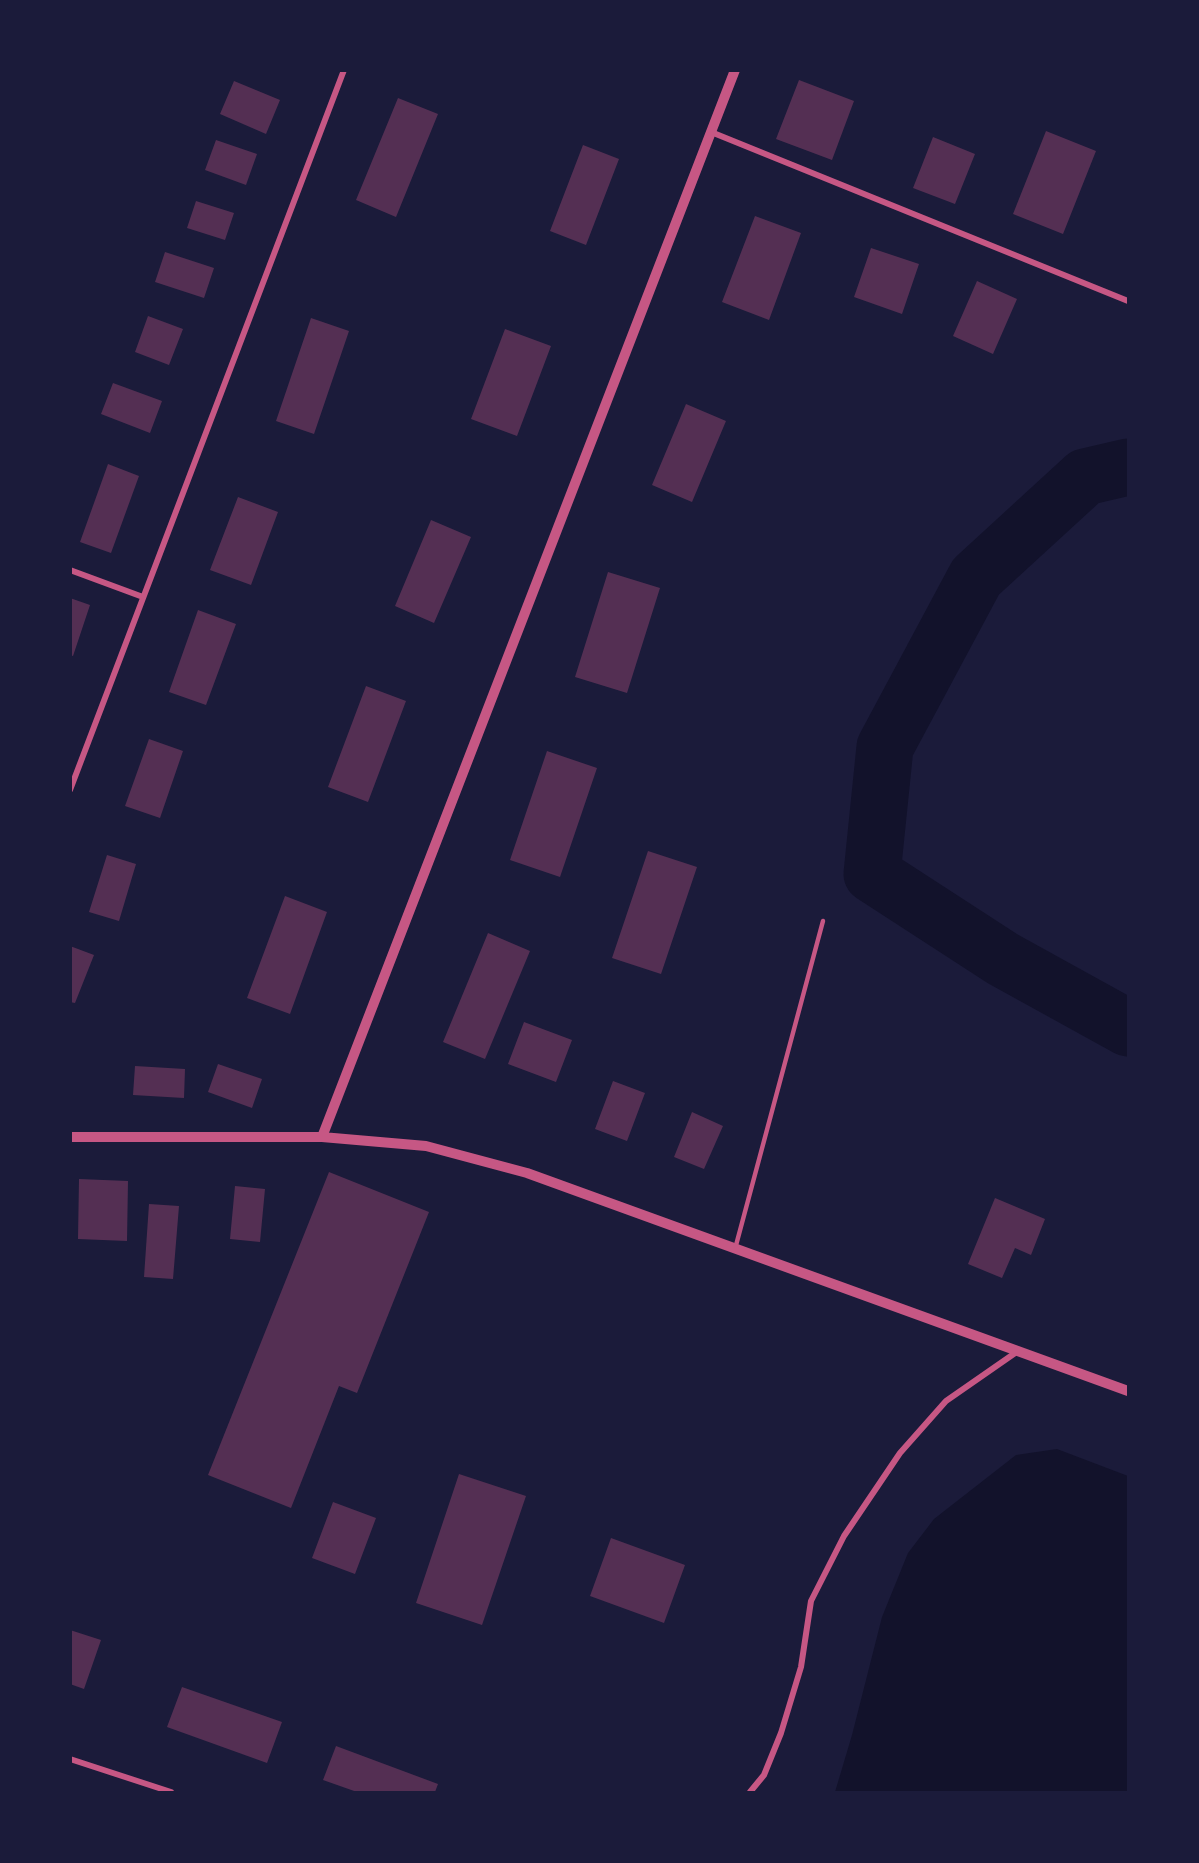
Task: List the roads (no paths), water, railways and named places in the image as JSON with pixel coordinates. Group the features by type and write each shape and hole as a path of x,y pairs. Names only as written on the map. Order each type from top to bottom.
{"street":[{"path":"70,790 344,70"},
{"path":"322,1137 735,70"},
{"path":"711,132 1128,301"},
{"path":"70,570 143,597"},
{"path":"70,1137 322,1137 426,1146 527,1173 1128,1391"},
{"path":"750,1792 765,1774 781,1733 801,1667 811,1601 844,1536 900,1454 946,1401 1019,1351"},
{"path":"70,1759 171,1792"}],"lane":[{"path":"735,1249 823,921"}],"waterway":[{"path":"1128,467 1085,477 976,577 885,747 872,874 1003,959 1128,1028"}]}
